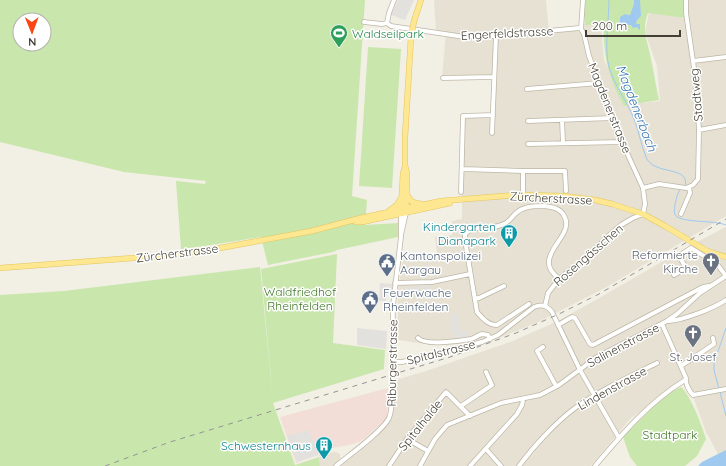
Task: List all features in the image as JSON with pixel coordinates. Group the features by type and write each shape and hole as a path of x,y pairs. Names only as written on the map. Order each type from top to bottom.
{"main road":[{"name":"Riburgerstrasse","path":"404,211 407,193 405,165 411,37 414,21 421,0"},
{"name":"Riburgerstrasse","path":"404,211 401,196 405,165"},
{"path":"407,193 412,202 424,204"},
{"path":"387,213 397,205 401,196"},
{"name":"Zürcherstrasse","path":"351,222 362,222 424,204 451,200 489,196 564,196 612,204 643,214 707,251 726,257"},
{"name":"Zürcherstrasse","path":"0,268 160,256 220,248 312,231 387,213 439,206 455,200"}],"street":[{"path":"388,23 389,13 394,0"},
{"name":"Magdenerstrasse","path":"583,0 581,29 584,34 589,56 622,142 643,188 645,204 643,214"},
{"name":"Stadtweg","path":"681,214 690,193 688,188 693,185 698,178 699,130 693,61 686,17 686,0"},
{"name":"Engerfeldstrasse","path":"364,22 382,24 388,23 392,26 460,37 496,36 581,29"},
{"path":"492,133 493,77 496,36"},
{"path":"693,61 726,57"},
{"path":"443,78 493,77"},
{"path":"527,89 599,83"},
{"path":"461,192 463,169 463,116 493,115"},
{"path":"528,121 613,118"},
{"path":"562,120 563,143"},
{"path":"699,130 726,125"},
{"path":"528,144 622,142"},
{"path":"463,169 523,171 565,170 566,191"},
{"path":"523,171 523,195"},
{"path":"643,188 659,184 688,188"},
{"path":"529,304 497,325 493,325 482,318 477,312 474,299 465,234 471,229 505,224 516,212 526,207 543,206 556,208 563,214 566,225 563,233 551,252 549,267 559,279"},
{"name":"Riburgerstrasse","path":"336,466 386,423 391,408 392,324 395,283 404,211"},
{"name":"Rosengässchen","path":"544,306 548,293 559,279 591,254 611,234 630,220 643,214"},
{"path":"674,275 686,268 679,256 691,248 717,264 726,276"},
{"path":"395,283 432,282 470,274"},
{"name":"Salinenstrasse","path":"420,466 439,433 447,425 501,403 523,400 540,395 580,370 597,357 668,321 694,297 726,276"},
{"path":"474,299 504,286"},
{"path":"558,325 572,317 575,318 590,344 593,345 703,287 709,286"},
{"path":"668,321 675,321 726,300"},
{"name":"Spitalstrasse","path":"392,362 402,362 447,352 490,339 502,332 534,307 539,305 544,306"},
{"path":"544,306 551,310 580,370 619,438"},
{"path":"662,324 686,378 685,380 690,392 693,395 726,389"},
{"name":"Spitalstrasse","path":"418,338 424,342 434,343 471,338 482,334 488,335 490,339"},
{"path":"681,366 714,344 713,338"},
{"path":"544,347 538,351 556,386"},
{"name":"Lindenstrasse","path":"520,466 529,452 575,408 657,363"},
{"path":"461,406 492,385 486,372"},
{"path":"595,466 644,411 667,392 685,380"},
{"name":"Spitalhalde","path":"389,466 407,439 446,392 470,416"},
{"path":"470,466 517,414 523,400"},
{"path":"407,439 428,451"},
{"path":"486,449 501,466"}],"shaded area":[{"path":"398,0 414,0 405,20 391,15"},
{"path":"434,0 546,0 549,33 584,30 584,24 601,24 604,60 626,105 660,101 657,66 645,32 649,12 688,19 687,0 726,0 726,216 603,289 538,322 501,337 432,345 398,340 398,291 403,258 437,254 435,237 452,235 452,221 462,219 463,115 495,115 495,79 442,78 446,33 436,30"},
{"path":"726,227 726,450 718,454 706,432 687,380 631,418 591,466 320,466 319,454 336,452 340,454 340,457 344,461 391,420 394,406 396,380 513,341 558,321 691,245"},
{"path":"380,283 393,284 393,292 391,292 391,295 387,295 386,301 379,301"},
{"path":"429,285 429,294 406,297 405,288"},
{"path":"458,314 459,331 467,330 468,338 454,339 453,332 451,332 450,315"},
{"path":"357,328 387,331 386,349 357,345"},
{"path":"388,388 387,417 365,438 359,442 349,445 321,450 321,453 296,463 280,417"},
{"path":"308,430 319,455 297,462 287,436"}],"green space":[{"path":"0,0 365,0 352,196 367,200 365,225 398,223 398,237 268,265 261,237 181,249 176,181 205,184 206,181 124,172 0,142"},
{"path":"586,0 683,0 684,18 648,13 646,19 645,31 659,100 624,106 619,97 608,67 604,47 604,25 585,25 584,14"},
{"path":"368,47 401,49 392,188 359,186"},
{"name":"Waldfriedhof Rheinfelden","path":"337,254 333,343 385,350 384,369 273,403 295,465 319,457 320,466 0,466 0,295 64,291 260,267 273,400 261,269"},
{"name":"Stadtpark","path":"681,387 692,404 706,439 697,456 685,466 637,466 630,457 623,437 665,395"}],"water":[{"path":"634,0 640,0 641,16 637,20 636,24 640,24 639,30 637,27 633,28 631,25 620,25 620,17 625,14 630,15"},
{"path":"726,450 726,466 698,466 702,462"}],"waterway":[{"name":"Magdenerbach","path":"609,0 607,52 611,74 634,119 646,157 650,163 656,167 682,175 685,180 685,186"},
{"name":"Magdenerbach","path":"681,189 678,193 675,204 674,212 676,216 686,220 714,222 726,225"},
{"name":"Magdenerbach","path":"719,389 714,370 714,363 726,328"},
{"name":"Magdenerbach","path":"720,392 726,416"}],"railway":[{"path":"105,466 170,442 450,357 516,333 599,294 726,219"}],"place":[{"name":"Waldseilpark","path":"339,48"},
{"name":"Kindergarten Dianapark","path":"509,248"},
{"name":"Reformierte Kirche","path":"711,276"},
{"name":"Kantonspolizei Aargau","path":"387,277"},
{"name":"Feuerwache Rheinfelden","path":"370,314"},
{"name":"St. Josef","path":"693,348"},
{"name":"Schwesternhaus","path":"324,460"}]}
